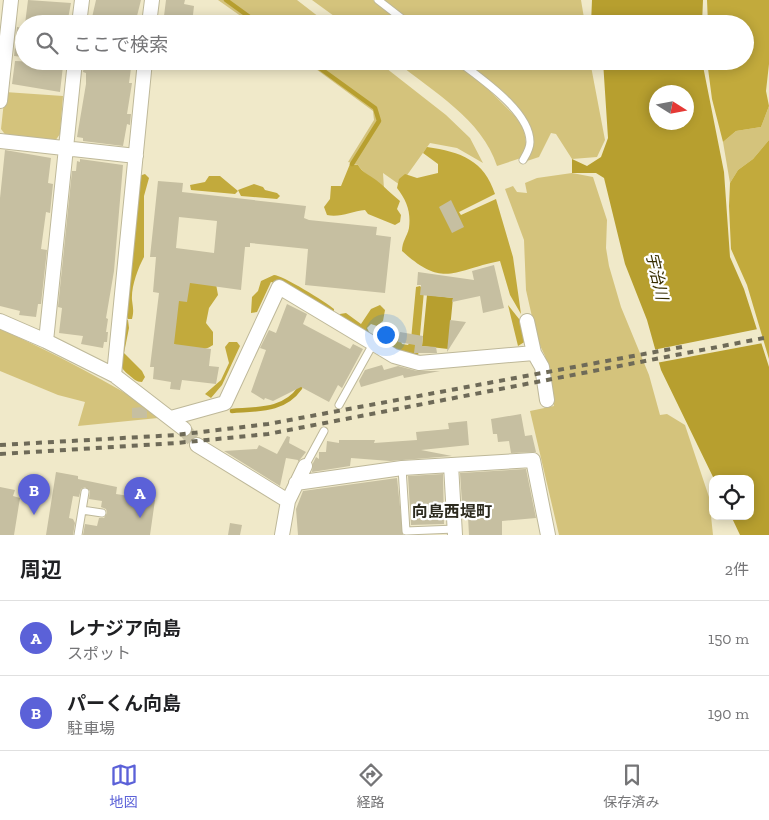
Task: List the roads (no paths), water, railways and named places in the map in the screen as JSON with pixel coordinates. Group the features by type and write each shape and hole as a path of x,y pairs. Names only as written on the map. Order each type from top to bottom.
{"street":[{"path":"0,101 11,0"},
{"path":"80,15 82,0"},
{"path":"150,15 152,0"},
{"path":"46,340 75,70"},
{"path":"114,375 144,70"},
{"path":"0,141 136,156"},
{"path":"171,418 225,403 279,287 357,332 394,356 419,362 534,353"},
{"path":"0,321 46,340 114,375 184,429"},
{"path":"527,321 534,353 542,367 547,400"},
{"path":"197,445 288,501"},
{"path":"296,483 402,468 459,463 533,460 548,535"},
{"path":"452,465 455,532"},
{"path":"282,535 288,501 305,466"}],"lane":[{"path":"378,0 397,15"},
{"path":"470,70 502,95 528,131 530,142 523,160"},
{"path":"339,405 373,344"},
{"path":"305,466 324,431"},
{"path":"402,468 406,531 455,532"},
{"path":"78,535 86,492"},
{"path":"82,510 102,513"}],"water":[{"path":"592,0 703,0 702,15 591,15"},
{"name":"宇治川","path":"604,70 704,70 724,172 730,257 744,289 769,367 769,535 740,535 733,520 754,520 754,475 712,475 661,370 647,320 625,264 604,178 596,173 572,173 572,159 587,166 601,157 608,138"},
{"path":"427,295 453,298 448,349 422,346"}],"waterway":[{"path":"226,0 247,15"},
{"path":"322,70 375,108 379,121 352,164"},
{"path":"232,411 261,409 278,405 294,396 300,388"}],"tunnel":[{"path":"184,429 197,445"}],"railway":[{"path":"0,454 176,443 268,434 769,337"},
{"path":"0,445 176,435 268,424 687,346"}],"place":[{"name":"パーくん向島","path":"34,515"},
{"name":"レナジア向島","path":"140,518"}],"district":[{"name":"向島西堤町","path":"452,511"}]}
